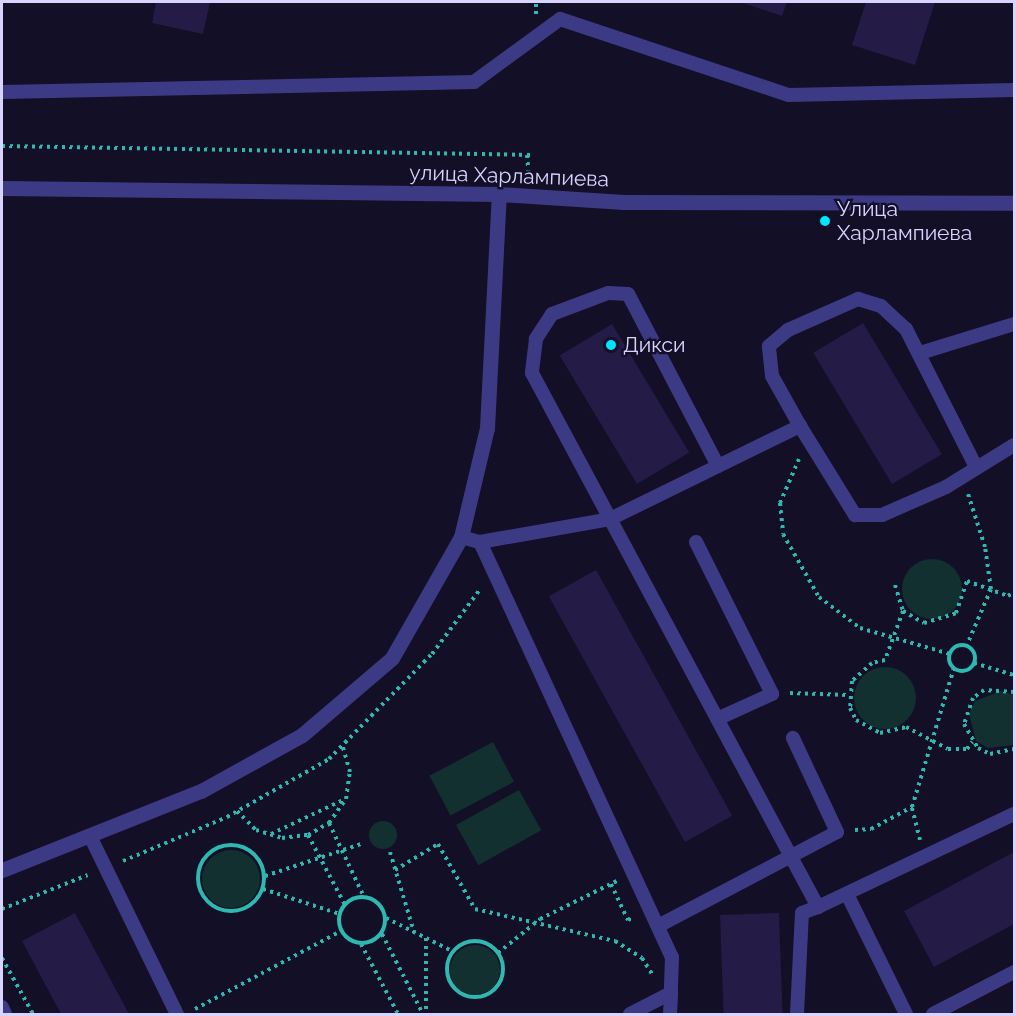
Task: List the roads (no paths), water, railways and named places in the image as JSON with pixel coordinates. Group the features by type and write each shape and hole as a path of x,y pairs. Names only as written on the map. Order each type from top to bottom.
{"street":[{"name":"улица Харлампиева","path":"2,188 499,194 624,202 1014,203"},
{"path":"2,870 91,838 201,791 302,735 392,658 461,537 487,428 499,194"}],"lane":[{"path":"2,92 474,82 560,19 789,95 1014,90"},
{"path":"718,466 628,294 608,292 552,314 536,339 532,373 818,907"},
{"path":"976,467 920,352 906,329 881,306 858,299 788,330 769,346 772,376 855,515 882,515 961,477 1014,448"},
{"path":"920,352 1014,324"},
{"path":"461,537 480,543 610,519 800,426"},
{"path":"696,542 771,694 717,719"},
{"path":"480,543 636,871 672,957 670,1014"},
{"path":"658,926 837,832 793,738"},
{"path":"797,1014 802,913 847,894 1014,814"},
{"path":"91,838 177,1014"},
{"path":"847,894 906,1014"},
{"path":"933,1014 1014,972"},
{"path":"630,1014 671,993"},
{"path":"2,1007 5,1014"}],"place":[{"name":"Улица Харлампиева","path":"825,221"},
{"name":"Дикси","path":"611,345"}]}
